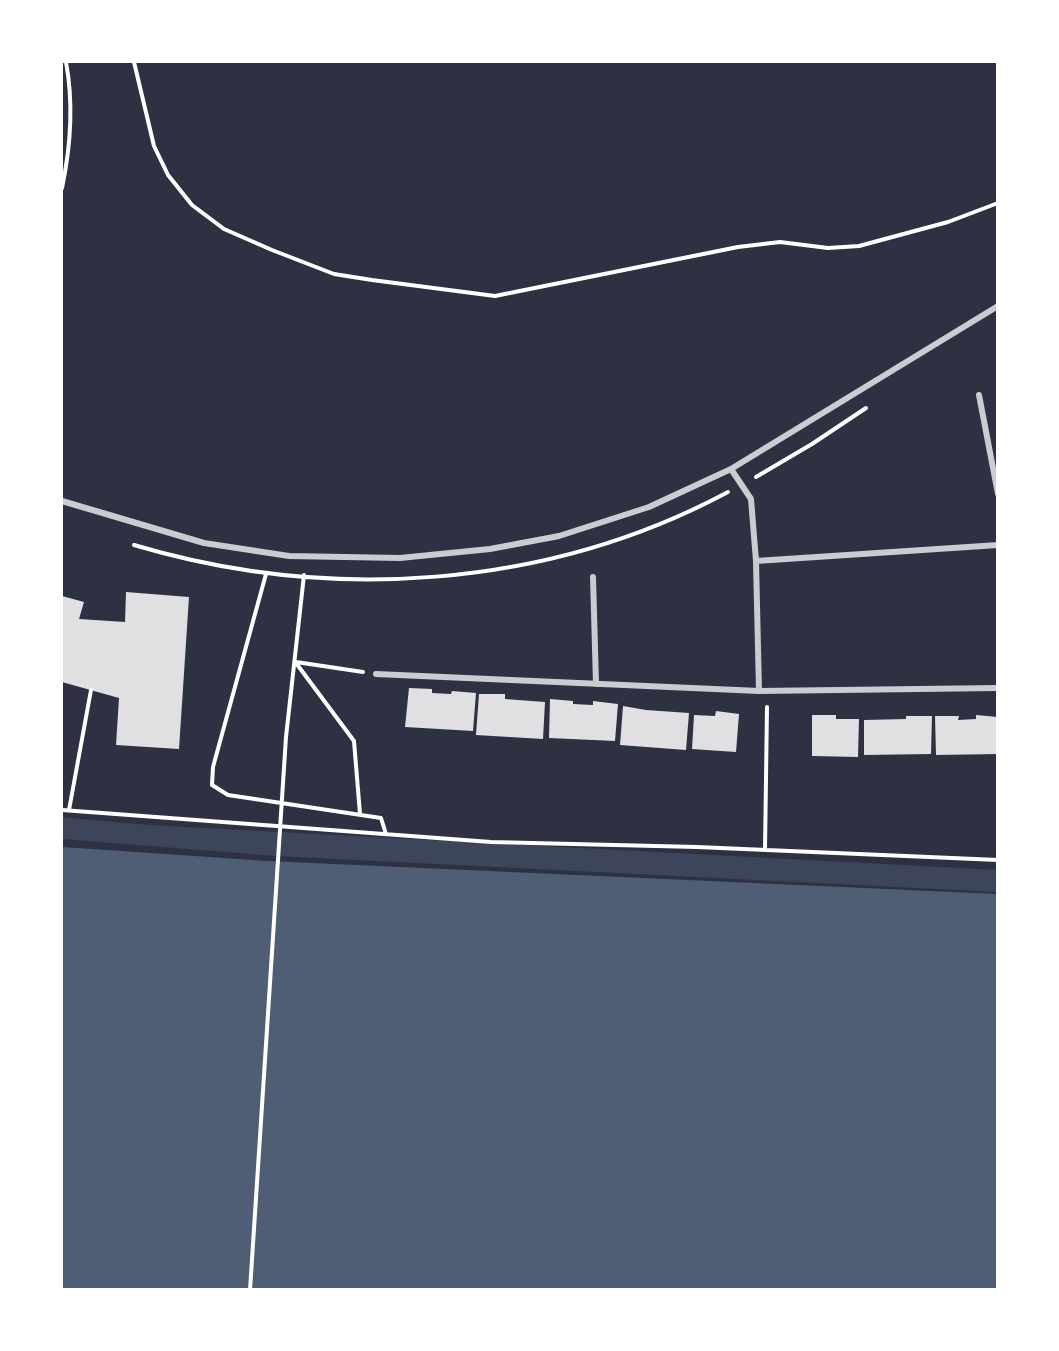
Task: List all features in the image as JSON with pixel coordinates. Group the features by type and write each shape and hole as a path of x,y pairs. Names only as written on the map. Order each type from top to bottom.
{"street":[{"path":"62,501 204,543 271,554 307,557 400,558 490,549 559,536 649,507 731,469 998,306"},
{"path":"979,395 998,494"},
{"path":"731,469 751,499 756,561 759,692"},
{"path":"756,561 998,545"},
{"path":"593,577 596,684"},
{"path":"376,674 759,692 998,688"}],"path":[{"path":"62,188 71,130 72,105 66,62"},
{"path":"134,62 154,147 168,175 192,205 224,229 334,274 423,288 495,296 738,247 780,242 828,248 859,246 948,222 998,203"},
{"path":"134,545 193,561 266,573"},
{"path":"271,554 213,767 212,785 228,795 381,818 386,834"},
{"path":"250,1290 286,764 286,736 307,557"},
{"path":"295,662 376,674"},
{"path":"295,662 354,741 360,814"},
{"path":"69,810 91,690"},
{"path":"765,850 768,691"},
{"path":"62,810 491,842 998,860"}],"shaded area":[{"path":"62,817 149,825 997,870 997,892 276,856 62,839"},
{"path":"62,847 268,861 997,894 997,1289 62,1289"}],"building":[{"path":"126,592 189,597 179,749 116,745 119,698 62,682 62,596 84,602 79,619 125,622"},
{"path":"409,688 432,689 432,693 451,694 452,691 476,693 473,731 405,727"},
{"path":"479,694 505,694 505,699 545,702 543,739 476,735"},
{"path":"550,699 573,701 573,704 593,705 593,701 618,704 615,741 549,738"},
{"path":"623,706 689,713 686,750 620,745"},
{"path":"716,711 739,714 736,752 692,749 694,715 715,716"},
{"path":"812,715 836,715 836,719 859,719 858,757 812,756"},
{"path":"976,715 998,717 998,754 936,755 935,716 959,716 958,720 976,719"},
{"path":"906,716 932,716 931,754 864,755 864,720 906,719"}]}
